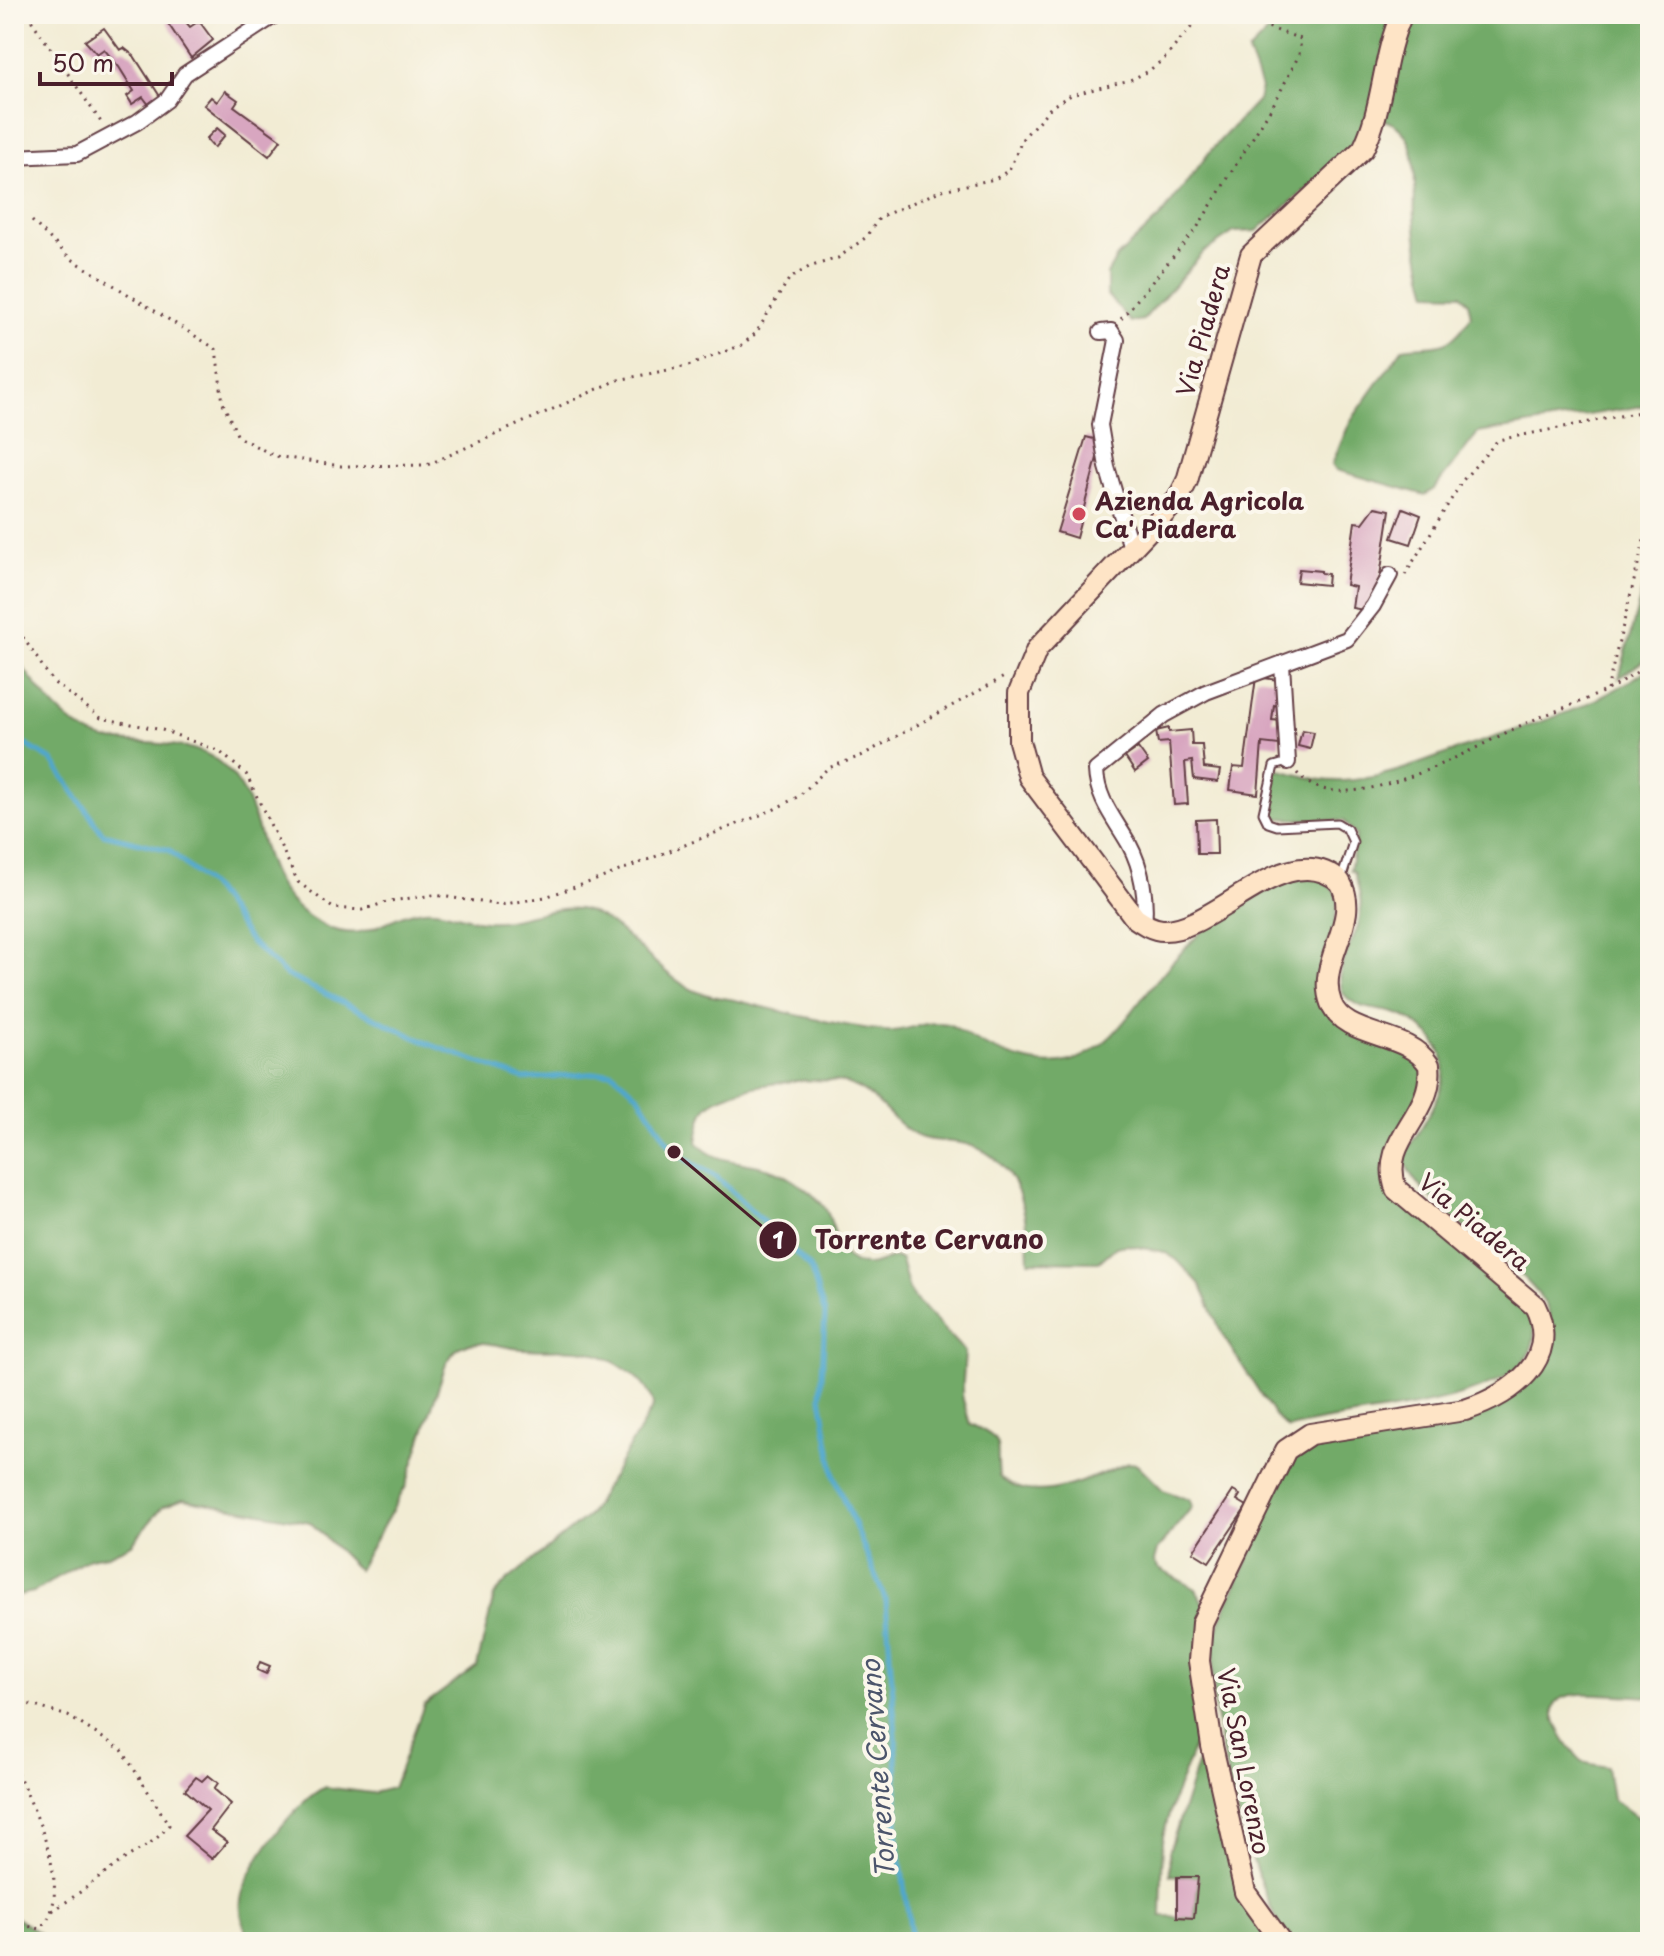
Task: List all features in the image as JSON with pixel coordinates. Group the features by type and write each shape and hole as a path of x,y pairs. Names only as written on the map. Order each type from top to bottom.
{"street":[{"path":"14,157 77,154 137,122 167,100 185,74 277,14"},
{"name":"Via Piadera","path":"1144,925 1135,918 1029,777 1018,719 1019,693 1037,649 1178,499 1187,481 1251,255 1363,149 1372,128 1389,49 1402,14"},
{"path":"1106,331 1117,340 1100,425 1107,467 1131,548"},
{"path":"1340,882 1324,873 1287,872 1238,896 1191,925 1161,931 1144,925 1143,885 1130,846 1099,794 1096,770 1164,715 1206,692 1347,639 1373,606 1390,575"},
{"path":"1282,664 1288,762"},
{"name":"Via Piadera","path":"1340,882 1347,907 1327,974 1331,1003 1339,1016 1351,1024 1410,1045 1429,1065 1430,1088 1424,1105 1393,1151 1392,1178 1396,1189 1535,1306"},
{"name":"Via San Lorenzo","path":"1281,1942 1245,1892 1201,1688 1202,1623 1286,1450 1310,1434 1465,1410 1500,1395 1526,1375 1541,1355 1542,1328 1535,1306"}],"lane":[{"path":"1288,762 1274,766 1263,813 1268,823 1277,826 1337,823 1347,829 1353,842 1351,857 1340,882"}],"path":[{"path":"27,14 109,135"},
{"path":"32,221 70,258 216,349 223,403 238,437 275,456 341,466 427,465 618,380 688,366 742,345 756,333 789,279 809,267 838,258 865,238 880,217 942,190 995,179 1009,170 1023,138 1052,106 1071,95 1139,76 1164,59 1199,18 1231,14 1301,39 1299,55 1276,100 1197,228 1106,331"},
{"path":"1390,575 1402,578 1412,568 1463,480 1498,440 1650,410"},
{"path":"1607,690 1650,516"},
{"path":"14,624 53,682 101,718 162,730 219,751 246,774 298,882 333,908 362,910 390,901 434,895 500,905 545,897 599,879 773,810 799,796 828,768 861,756 1029,664"},
{"path":"1288,762 1303,781 1323,790 1367,789 1487,745 1522,725 1607,690 1650,661"},
{"path":"14,1700 68,1716 122,1750 169,1825 153,1844 118,1864 85,1892 49,1913"},
{"path":"14,1765 40,1824 55,1879 49,1913 40,1929 14,1923"}],"green space":[{"path":"1286,14 1392,14 1379,85 1368,124 1360,138 1334,166 1257,231 1234,232 1204,252 1143,320 1131,322 1107,295 1107,274 1117,257 1162,215 1212,149 1258,100 1261,88 1248,52"},
{"path":"1411,14 1650,14 1650,405 1478,433 1434,489 1425,495 1336,470 1332,464 1350,422 1403,348 1449,341 1471,316 1468,302 1461,294 1428,293 1417,237 1411,148 1397,126 1383,120 1387,80"},
{"path":"1650,560 1650,656 1619,678"},
{"path":"14,655 53,705 91,734 105,739 194,749 219,762 237,781 249,802 272,870 283,892 301,911 327,927 341,932 366,931 424,910 496,921 568,908 579,909 608,922 679,982 698,992 885,1031 931,1023 947,1024 996,1051 1021,1060 1046,1064 1071,1061 1102,1044 1201,932 1256,890 1280,880 1322,878 1338,894 1327,1003 1429,1060 1391,1171 1531,1312 1534,1337 1524,1361 1500,1379 1467,1393 1288,1429 1275,1416 1223,1336 1200,1284 1177,1260 1164,1252 1127,1245 1116,1247 1099,1262 1029,1261 1026,1226 1018,1191 1000,1163 986,1152 969,1145 916,1136 874,1099 848,1084 796,1081 752,1087 717,1099 707,1107 701,1119 697,1142 713,1155 776,1171 803,1187 825,1208 842,1252 855,1263 869,1265 895,1257 901,1260 909,1290 965,1352 962,1396 970,1424 989,1434 996,1443 999,1477 1014,1486 1047,1490 1081,1482 1129,1463 1137,1464 1163,1490 1190,1500 1192,1507 1157,1550 1154,1562 1159,1569 1196,1589 1208,1613 1198,1736 1173,1800 1163,1836 1161,1916 1194,1917 1198,1878 1170,1875 1169,1852 1205,1740 1253,1910 1268,1942 252,1942 243,1922 241,1900 252,1871 274,1837 300,1806 325,1787 372,1793 393,1788 424,1705 477,1666 494,1596 508,1580 589,1515 653,1407 651,1397 637,1379 595,1353 523,1349 485,1343 462,1346 446,1364 406,1486 358,1570 310,1522 183,1499 162,1507 132,1544 108,1555 89,1558 34,1592 14,1596"},
{"path":"1650,667 1650,1697 1604,1694 1567,1696 1557,1703 1554,1715 1561,1734 1581,1762 1607,1767 1612,1799 1637,1817 1650,1834 1650,1942 1286,1942 1258,1874 1232,1792 1222,1750 1213,1671 1218,1627 1249,1558 1287,1449 1467,1411 1551,1342 1551,1333 1548,1310 1533,1288 1422,1189 1409,1170 1405,1154 1428,1117 1443,1081 1444,1064 1439,1048 1427,1032 1405,1017 1357,1004 1343,993 1341,971 1361,908 1354,871 1350,871 1356,835 1344,821 1271,818 1268,802 1276,769 1333,781 1358,780 1389,773 1584,705 1629,682"},
{"path":"14,1916 52,1942 14,1942"}],"building":[{"path":"179,14 190,27 199,21 213,40 191,58 167,22"},
{"path":"104,28 120,50 124,48 134,56 161,98 150,106 143,97 132,104 127,96 134,91 119,67 104,49 97,54 85,41"},
{"path":"225,91 238,100 234,106 281,140 269,156 204,105 211,97 217,102"},
{"path":"217,128 225,135 214,148 206,139"},
{"path":"1086,437 1098,440 1098,454 1076,538 1057,532"},
{"path":"1375,507 1390,510 1379,583 1364,610 1352,608 1355,587 1346,585 1355,522 1363,523"},
{"path":"1403,508 1421,515 1411,544 1392,538"},
{"path":"1299,569 1328,574 1327,585 1297,582"},
{"path":"1256,677 1279,680 1278,706 1274,705 1272,720 1282,721 1279,745 1262,743 1258,794 1230,790 1233,767 1244,768"},
{"path":"1169,728 1169,732 1191,730 1192,745 1202,745 1204,768 1220,770 1218,782 1194,779 1192,761 1185,762 1188,804 1174,805 1169,742 1158,743 1156,731"},
{"path":"1302,730 1314,732 1310,749 1298,746"},
{"path":"1138,748 1148,762 1135,772 1125,757"},
{"path":"1216,819 1217,854 1197,854 1196,820"},
{"path":"1233,1491 1240,1495 1237,1500 1247,1506 1209,1562 1193,1552"},
{"path":"260,1662 270,1666 266,1674 257,1670"},
{"path":"208,1775 218,1783 214,1789 231,1804 211,1830 227,1842 212,1859 184,1836 208,1810 185,1790 196,1777 202,1781"},
{"path":"1177,1877 1198,1877 1194,1918 1177,1917"}],"waterway":[{"name":"Torrente Cervano","path":"14,738 52,760 103,834 169,850 214,890 250,941 286,975 429,1044 524,1079 612,1072 639,1096 674,1152 718,1178 810,1267 825,1314 821,1397 834,1475 886,1601 896,1736 897,1835 912,1942"}],"place":[{"name":"Azienda Agricola Ca' Piadera","path":"1079,514"},
{"name":"Torrente Cervano","path":"674,1152"}]}
